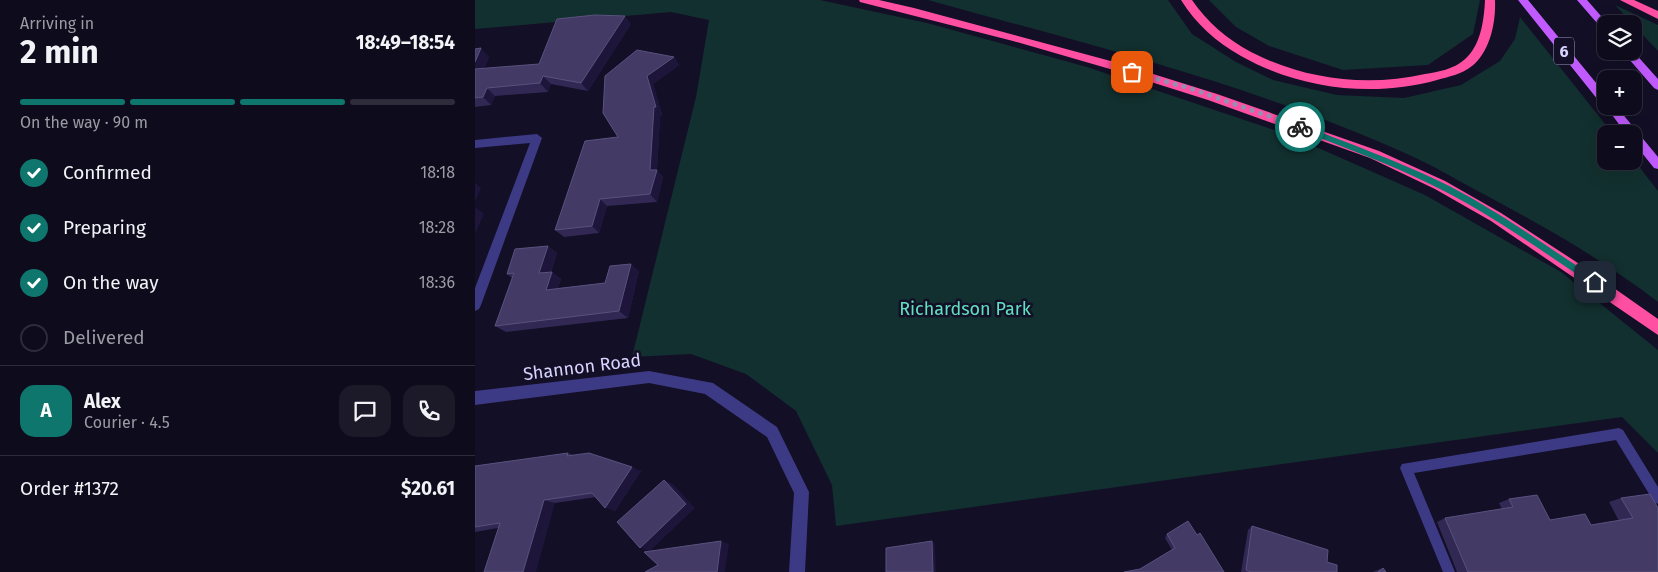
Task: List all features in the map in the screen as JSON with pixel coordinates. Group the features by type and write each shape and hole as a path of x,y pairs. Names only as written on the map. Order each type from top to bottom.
{"highway":[{"path":"864,0 981,27 1189,88 1319,134 1384,160 1438,184 1496,217 1595,282 1658,328"},
{"path":"1186,0 1209,30 1240,51 1272,66 1304,76 1338,82 1381,86 1410,83 1444,74 1468,63 1478,51 1486,32 1490,0"},
{"path":"1625,0 1658,16"}],"main road":[{"name":"6","path":"1523,0 1597,91"},
{"path":"1582,0 1597,18"},
{"path":"1635,60 1658,86"},
{"path":"1617,115 1625,125"},
{"path":"1642,146 1658,166"}],"street":[{"path":"475,144 537,138 475,305"},
{"name":"Shannon Road","path":"475,398 649,377 708,388 772,432 798,483 802,492 797,572"}],"lane":[{"path":"1449,572 1406,468 1619,434 1658,498"}],"green space":[{"name":"Richardson Park","path":"475,0 820,0 927,23 1087,67 1289,135 1425,195 1561,272 1658,350 1658,453 1622,417 836,526 832,485 796,411 746,374 691,354 632,357 696,97 709,20 671,12 475,29"},
{"path":"928,0 1168,0 1192,34 1236,62 1273,80 1337,95 1404,98 1461,85 1500,61 1515,39 1520,17 1606,125 1597,125 1597,170 1642,170 1658,191 1658,302 1569,242 1407,154 1349,129 1290,107 1110,50"},
{"path":"1209,0 1480,0 1473,34 1428,65 1343,70 1269,46 1236,27"},
{"path":"1615,5 1636,15 1624,15"},
{"path":"1642,18 1658,25 1658,51 1642,34"}],"building":[{"path":"595,15 625,16 581,83 543,76 540,83 487,88 483,97 475,98 475,69 539,64 557,19"},
{"path":"481,48 475,62 475,49"},
{"path":"637,50 674,57 647,76 656,107 654,107 650,170 657,170 650,194 600,199 592,226 555,230 585,141 618,137 603,113 605,76"},
{"path":"548,246 539,273 552,272 546,290 605,283 610,266 631,264 619,311 495,326 514,273 507,274 515,249"},
{"path":"568,453 567,456 589,453 632,467 605,508 592,493 544,500 523,572 484,572 500,523 475,527 475,466"},
{"path":"664,480 686,504 640,548 617,522"},
{"path":"1650,494 1658,508 1658,572 1468,572 1445,518 1513,507 1509,499 1537,495 1550,520 1585,514 1591,525 1633,518 1621,498"},
{"path":"1188,521 1197,535 1200,533 1224,572 1124,572 1140,569 1175,548 1167,534"},
{"path":"1252,526 1328,550 1327,562 1337,565 1337,572 1251,572 1246,570"},
{"path":"721,541 717,572 645,572 658,565 644,552"},
{"path":"932,541 933,572 886,572 886,548"},
{"path":"1383,568 1386,572 1378,572"}],"way so far":[{"path":"1132,72 1189,88 1300,127"}],"route":[{"path":"1300,127 1384,160 1438,184 1496,217 1595,282"}]}
